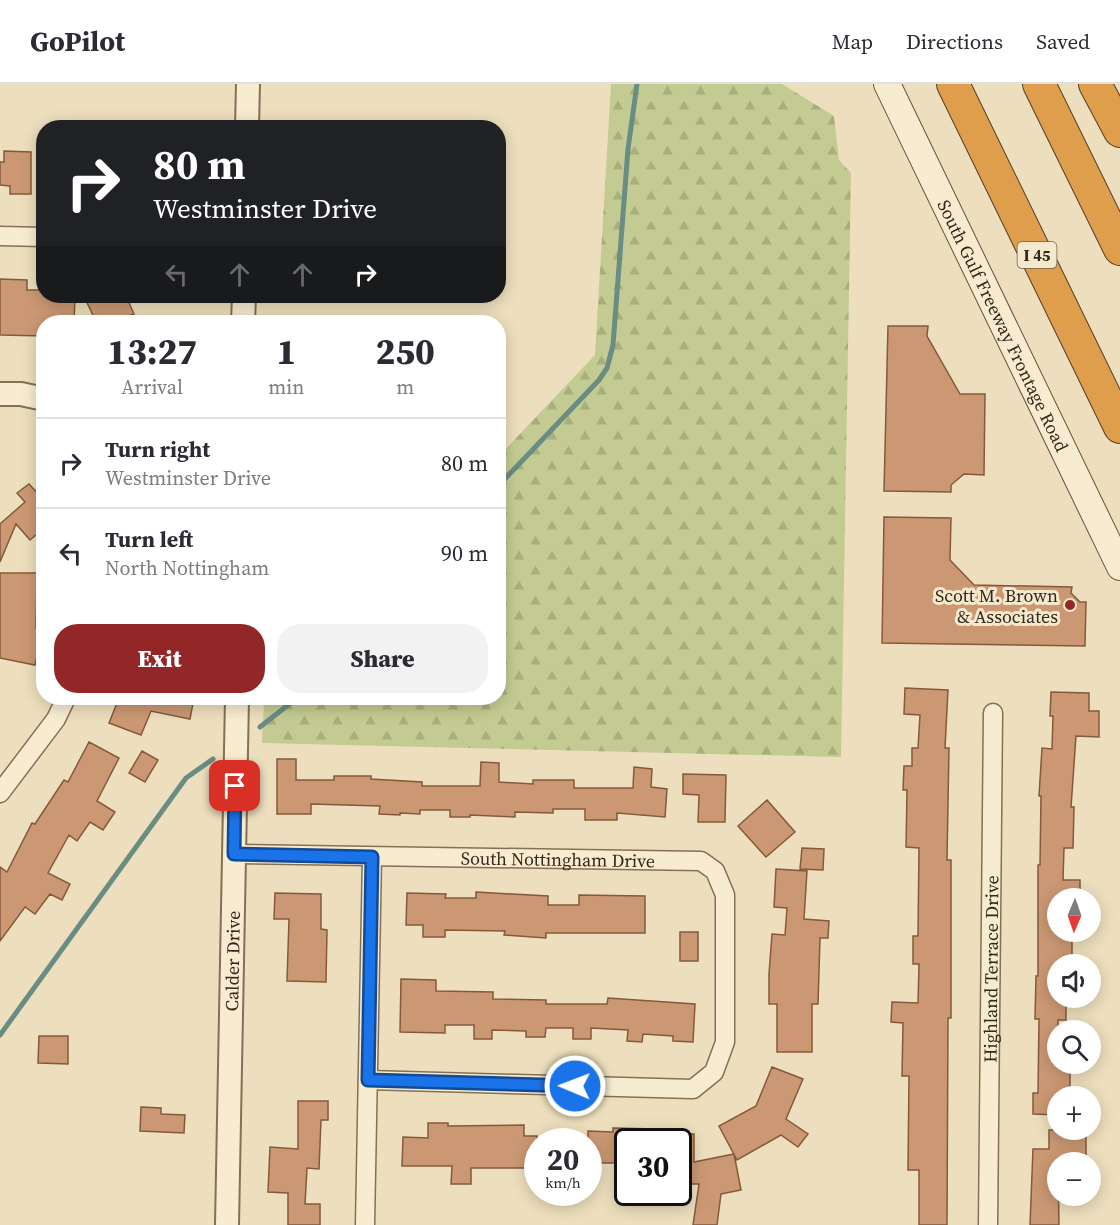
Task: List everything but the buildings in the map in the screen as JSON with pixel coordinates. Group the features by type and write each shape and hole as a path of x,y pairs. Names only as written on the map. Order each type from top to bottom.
{"highway":[{"name":"I 45","path":"953,84 1120,427"},
{"path":"1039,84 1120,249"},
{"path":"1095,84 1120,131"}],"main road":[{"name":"South Gulf Freeway Frontage Road","path":"887,84 1120,567"},
{"path":"1112,84 1120,100"}],"street":[{"path":"247,120 248,84"},
{"path":"0,236 36,237"},
{"path":"11,394 36,389"},
{"path":"11,394 36,398"},
{"path":"2,785 56,719 63,705"},
{"name":"Calder Drive","path":"227,1225 237,705"},
{"name":"Highland Terrace Drive","path":"988,1225 993,713"},
{"name":"South Nottingham Drive","path":"234,854 700,861 715,871 725,895 725,1042 714,1072 693,1089 368,1080"},
{"path":"365,1225 372,857"}],"green space":[{"path":"611,84 782,84 834,116 839,160 851,173 841,757 262,743 264,705 506,705 506,449 595,355"}],"waterway":[{"path":"506,478 599,380 607,368 613,345 628,149 637,84"},
{"path":"260,727 288,705"},
{"path":"0,1035 186,778 213,759"}],"place":[{"name":"Scott M. Brown & Associates","path":"1070,605"}],"route":[{"path":"235,786 234,854 372,857 368,1080 575,1086"}]}
